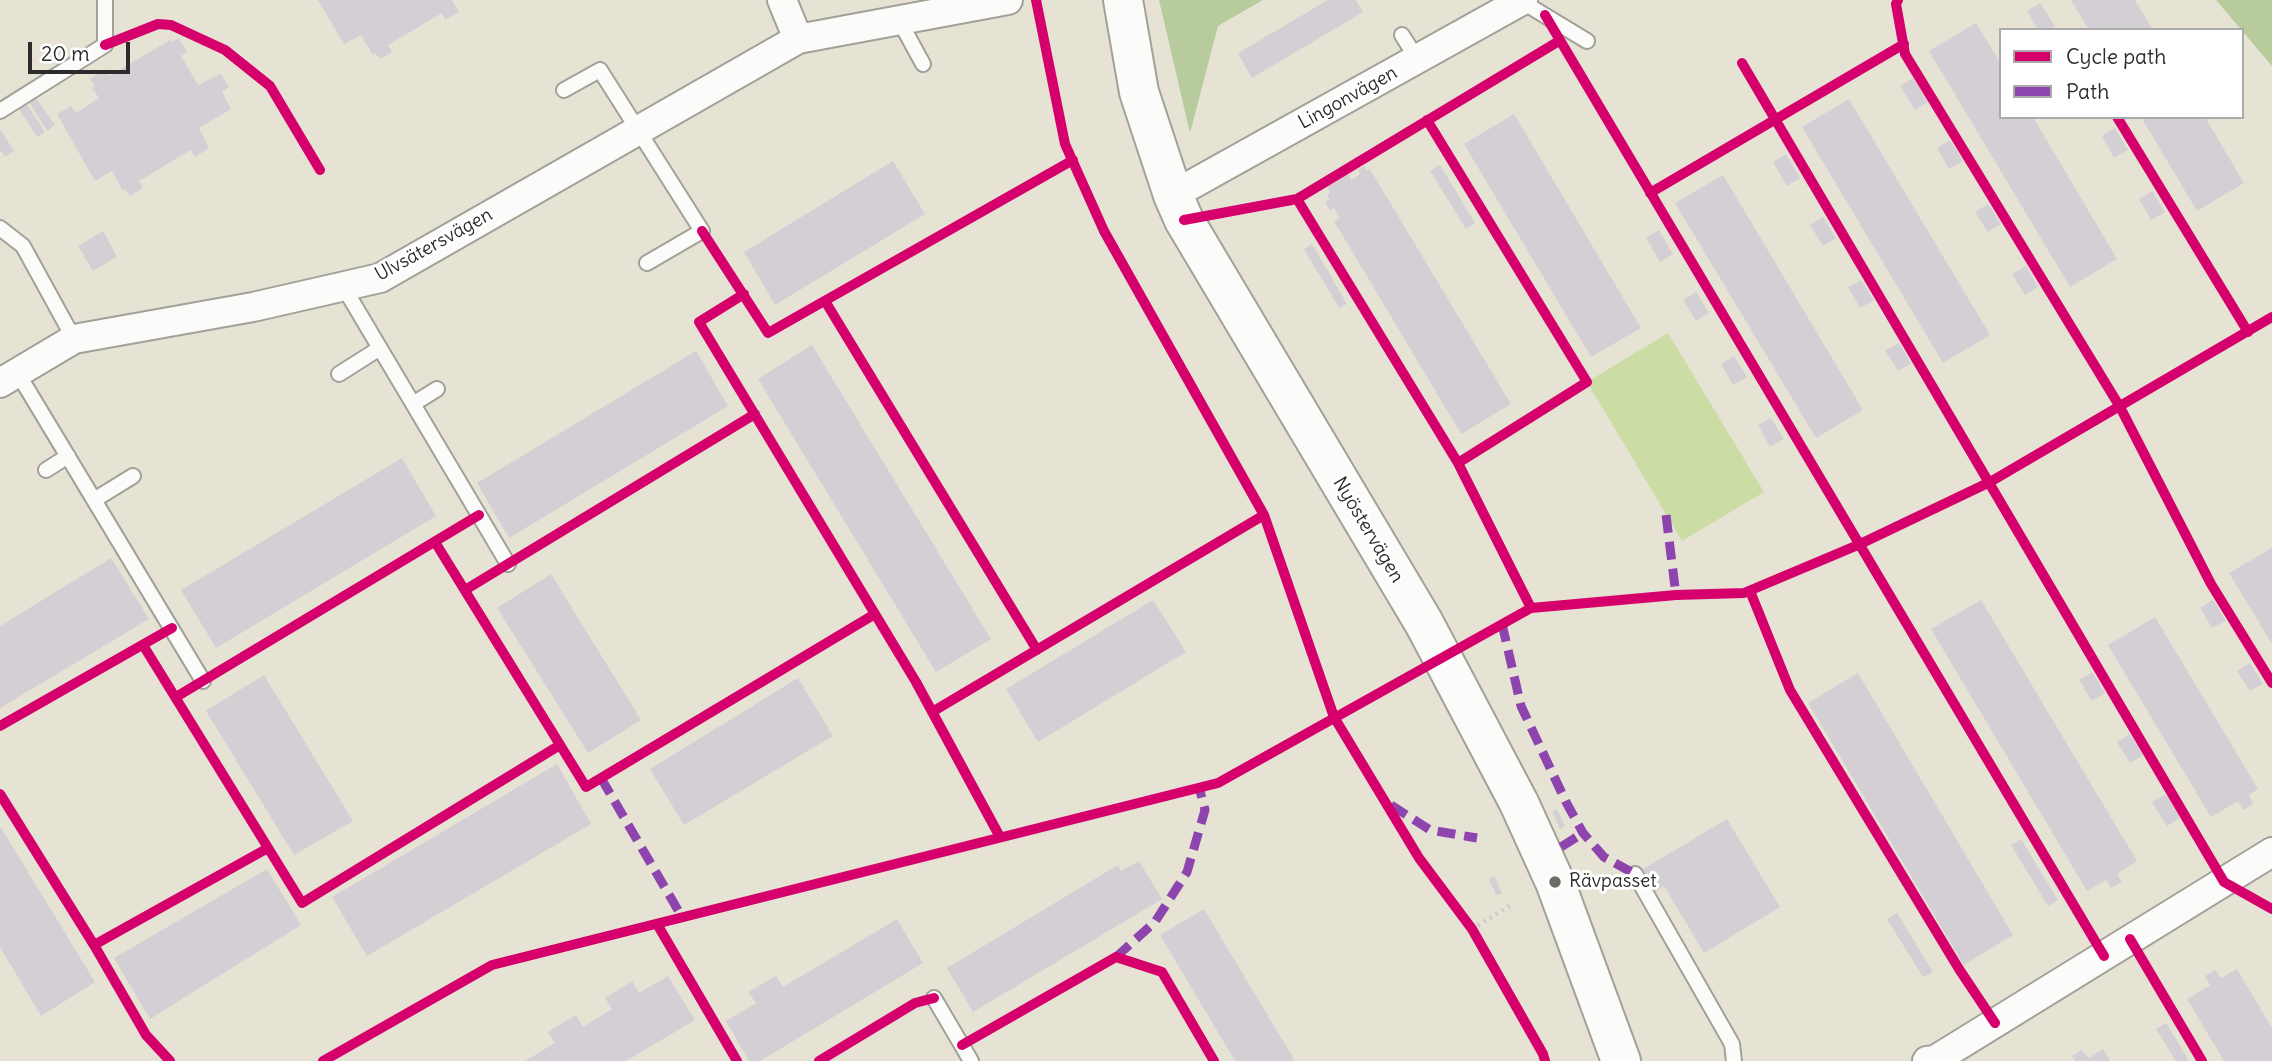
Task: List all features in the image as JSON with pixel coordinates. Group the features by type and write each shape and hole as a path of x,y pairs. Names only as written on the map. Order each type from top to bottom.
{"street":[{"path":"782,0 798,39"},
{"name":"Ulvsätersvägen","path":"8,377 74,339 253,307 380,278 798,39 1008,0"},
{"name":"Nyöstervägen","path":"1123,0 1139,92 1184,220 1423,623 1518,803 1555,882 1621,1061"},
{"name":"Lingonvägen","path":"1173,195 1522,0"},
{"path":"1927,1061 1935,1060 2272,852"}],"lane":[{"path":"0,111 104,45 105,0"},
{"path":"1522,0 1587,41"},
{"path":"899,20 923,64"},
{"path":"1402,35 1417,59"},
{"path":"564,90 600,70 702,231 647,263"},
{"path":"0,228 23,246 74,339"},
{"path":"343,286 508,564"},
{"path":"339,374 380,348"},
{"path":"8,377 68,456 203,681"},
{"path":"412,404 437,389"},
{"path":"46,470 68,456"},
{"path":"94,500 133,476"},
{"path":"1635,874 1732,1044 1734,1061"},
{"path":"934,998 971,1061"}],"path":[{"path":"1472,929 1511,905"},
{"path":"1464,919 1478,940"}],"green space":[{"path":"1159,0 1263,0 1218,26 1190,133"},
{"path":"2216,0 2272,0 2272,66 2244,33 2244,28 2240,28"},
{"path":"1668,333 1764,492 1682,541 1587,382"}],"building":[{"path":"318,0 452,0 459,12 445,20 442,13 388,45 392,52 380,59 375,53 373,55 361,35 344,44"},
{"path":"1328,0 1356,0 1363,12 1252,78 1238,53"},
{"path":"2071,0 2135,0 2152,28 2088,28"},
{"path":"2040,3 2055,26 2037,28 2027,11"},
{"path":"1976,23 1999,61 1999,119 2034,119 2117,259 2070,287 1929,51"},
{"path":"179,38 187,52 181,56 198,85 221,74 229,87 222,92 231,109 199,128 209,148 195,157 191,150 139,181 143,188 130,196 125,189 123,191 112,171 95,181 57,114 71,106 76,113 99,98 90,79 105,69 109,76 170,40 172,42"},
{"path":"1913,78 1928,102 1915,110 1900,86"},
{"path":"36,98 55,125 47,131 30,103"},
{"path":"1849,99 1990,335 1943,363 1802,127"},
{"path":"26,103 45,132 37,137 19,109"},
{"path":"1514,114 1641,328 1591,357 1464,144"},
{"path":"2142,119 2206,119 2244,183 2197,211"},
{"path":"2115,128 2128,150 2114,158 2102,136"},
{"path":"0,129 14,151 5,157 0,150"},
{"path":"1950,140 1963,161 1949,169 1937,148"},
{"path":"1786,154 1800,178 1787,186 1773,162"},
{"path":"893,161 925,214 775,305 744,252"},
{"path":"1440,165 1475,223 1466,229 1430,171"},
{"path":"1364,166 1367,171 1370,169 1511,404 1461,434 1334,221 1340,218 1334,208 1330,211 1325,202 1330,199 1327,186 1348,174 1352,180 1360,174 1358,170"},
{"path":"1723,175 1863,410 1816,438 1675,203"},
{"path":"2152,191 2165,212 2151,220 2139,199"},
{"path":"1988,204 2001,224 1988,232 1975,212"},
{"path":"1823,217 1836,238 1823,246 1810,225"},
{"path":"1659,230 1673,254 1660,262 1646,238"},
{"path":"103,231 117,257 93,271 78,246"},
{"path":"1312,244 1347,304 1339,308 1304,249"},
{"path":"2026,266 2038,287 2025,295 2012,274"},
{"path":"1861,280 1874,300 1860,308 1848,287"},
{"path":"1696,292 1709,313 1696,321 1683,300"},
{"path":"1899,343 1911,363 1898,371 1885,350"},
{"path":"812,345 991,639 936,672 758,379"},
{"path":"696,351 728,406 509,538 477,483"},
{"path":"1734,356 1747,377 1733,385 1721,364"},
{"path":"1771,418 1784,439 1770,447 1758,425"},
{"path":"402,458 436,516 216,648 181,590"},
{"path":"2272,548 2272,644 2229,573"},
{"path":"111,558 149,619 0,708 0,626"},
{"path":"551,574 641,720 588,753 497,608"},
{"path":"1153,600 1186,652 1038,742 1006,689"},
{"path":"1981,600 2137,861 2117,874 2122,882 2111,888 2106,880 2087,891 1931,629"},
{"path":"2213,600 2226,621 2212,628 2200,608"},
{"path":"2155,617 2258,789 2249,795 2253,804 2243,810 2238,801 2211,817 2108,645"},
{"path":"2250,663 2263,684 2250,691 2237,671"},
{"path":"2092,672 2105,693 2092,701 2079,680"},
{"path":"1858,673 2013,935 1964,965 1808,703"},
{"path":"264,675 353,821 294,855 206,711"},
{"path":"798,678 833,736 684,825 650,769"},
{"path":"2130,734 2143,755 2130,763 2117,742"},
{"path":"557,764 591,824 367,956 332,897"},
{"path":"2166,794 2180,818 2167,826 2152,802"},
{"path":"1557,809 1565,826 1560,829 1552,812"},
{"path":"1727,819 1780,907 1704,953 1664,886 1654,892 1640,871"},
{"path":"0,826 95,982 41,1016 0,947"},
{"path":"2021,839 2058,900 2048,906 2011,845"},
{"path":"1139,861 1162,899 973,1012 947,968 1118,865 1121,871"},
{"path":"267,869 301,925 150,1019 114,958"},
{"path":"1494,876 1502,893 1496,895 1489,879"},
{"path":"1204,909 1295,1061 1235,1061 1160,935"},
{"path":"1897,913 1933,972 1923,977 1887,919"},
{"path":"897,919 923,963 760,1061 749,1061 726,1021 756,1003 748,992 776,976 783,987"},
{"path":"2237,969 2272,1028 2272,1061 2224,1061 2187,999 2210,985 2205,976 2215,970 2221,978"},
{"path":"668,976 695,1020 626,1061 525,1061 555,1043 548,1032 576,1015 583,1027 612,1009 605,998 632,981 639,993"},
{"path":"2166,1023 2189,1061 2176,1061 2156,1029"},
{"path":"2103,1049 2110,1061 2075,1061 2072,1056 2082,1050 2088,1058"}],"marked path":[{"path":"1666,515 1676,595"},
{"path":"1502,624 1521,706 1566,802 1583,833 1604,857 1635,874"},
{"path":"601,778 682,917"},
{"path":"1116,957 1155,922 1187,872 1205,810 1199,787"},
{"path":"1391,805 1430,830 1477,838"},
{"path":"1561,847 1583,833"}],"cycle path":[{"path":"1036,0 1065,144 1104,231 1264,515 1334,717 1419,858 1472,929 1545,1061"},
{"path":"1898,0 1896,4 1905,54 2120,407 2211,584 2272,683"},
{"path":"1545,15 2104,956"},
{"path":"105,45 158,24 171,25 225,50 270,86 320,170"},
{"path":"1184,220 1297,199 1559,41"},
{"path":"1650,193 1904,44"},
{"path":"1742,63 2224,882 2272,909"},
{"path":"2118,119 2248,332"},
{"path":"1427,120 1587,382 1458,463"},
{"path":"702,231 768,333 1073,160"},
{"path":"1297,199 1458,463 1531,608"},
{"path":"744,294 699,322 916,682 1000,837"},
{"path":"825,301 1037,650"},
{"path":"323,1061 492,965 1218,783 1531,608 1676,595 1744,593 1858,545 1990,482 2272,317"},
{"path":"465,590 755,414"},
{"path":"176,697 479,515"},
{"path":"932,712 1264,515"},
{"path":"435,542 586,787 875,614"},
{"path":"1750,591 1790,690 1959,969 1995,1023"},
{"path":"0,726 172,628"},
{"path":"143,645 302,903 560,745"},
{"path":"0,794 94,945 268,848"},
{"path":"657,924 737,1061"},
{"path":"2130,939 2202,1061"},
{"path":"94,945 146,1035 170,1061"},
{"path":"962,1045 1116,957 1162,972 1214,1061"},
{"path":"819,1061 915,1003 934,998"}],"place":[{"name":"Rävpasset","path":"1555,882"}]}
